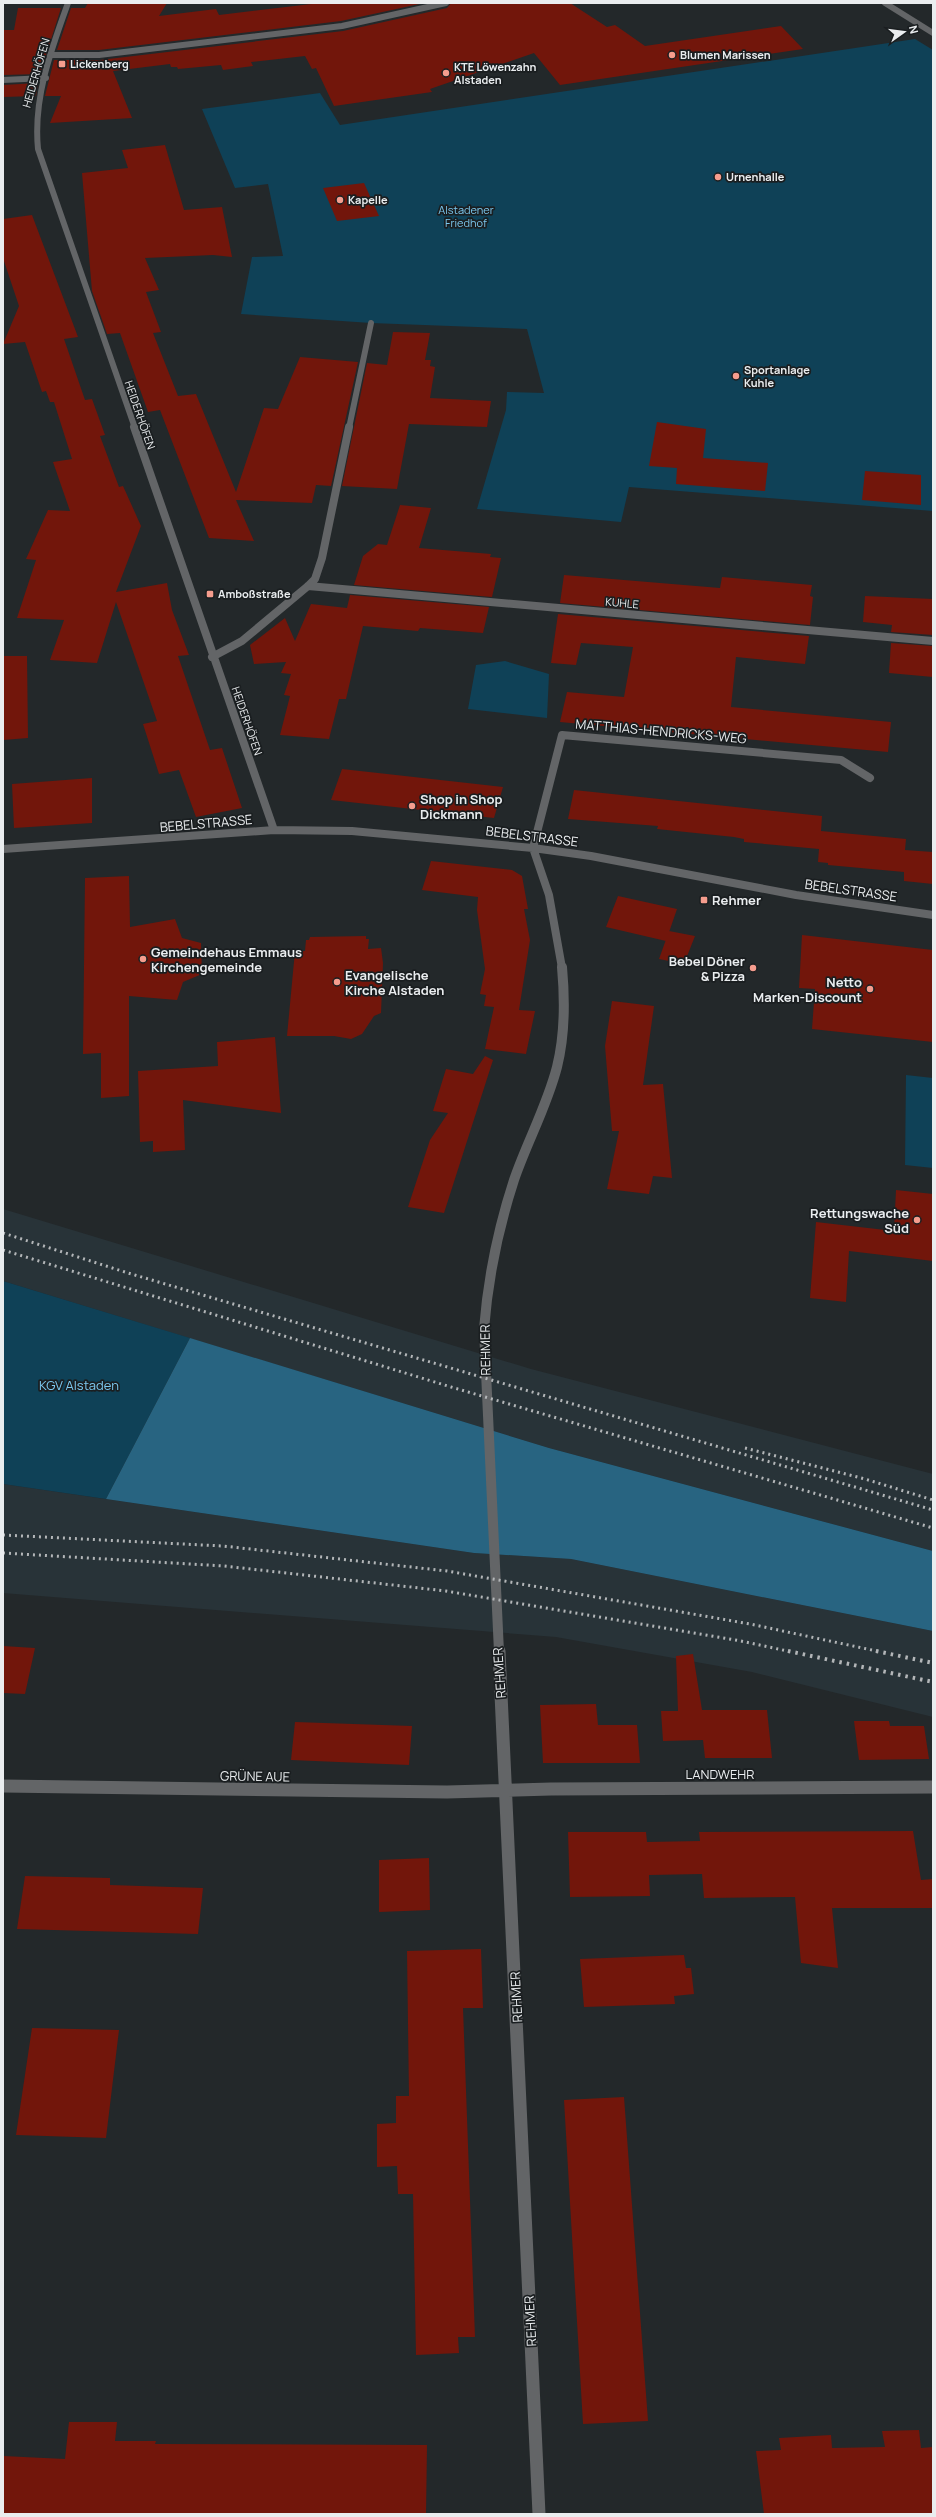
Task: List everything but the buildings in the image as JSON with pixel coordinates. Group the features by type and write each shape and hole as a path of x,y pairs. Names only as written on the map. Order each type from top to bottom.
{"street":[{"name":"HEIDERHÖFEN","path":"68,3 35,116 38,149 212,656 274,830"},
{"path":"52,55 99,55 342,26 385,18 446,3"},
{"path":"885,3 933,33"},
{"path":"3,80 46,78"},
{"path":"212,656 242,641 315,579 322,558 371,323"},
{"name":"KUHLE","path":"308,586 933,641"},
{"name":"MATTHIAS-HENDRICKS-WEG","path":"533,848 562,735 841,760 870,778"},
{"name":"BEBELSTRASSE","path":"3,849 274,830 352,832 533,848 639,864 816,898 933,915"},
{"name":"REHMER","path":"533,848 547,886 564,986 564,1009 560,1052 554,1077 521,1162 499,1233 490,1270 485,1314 497,1649 507,1792 539,2514"},
{"name":"GRÜNE AUE","path":"3,1786 447,1792 483,1790 507,1792"},
{"name":"LANDWEHR","path":"507,1792 559,1789 933,1787"}],"shaded area":[{"path":"3,1209 531,1369 933,1474 933,1551 549,1448 3,1281"},
{"path":"190,1338 549,1448 933,1551 933,1631 571,1559 474,1553 106,1499"},
{"path":"3,1484 474,1553 571,1559 933,1631 933,1717 752,1672 556,1637 3,1593"}],"green space":[{"name":"Alstadener Friedhof","path":"915,39 933,50 933,511 629,487 621,522 477,509 506,410 507,392 544,393 527,329 371,323 241,314 252,257 283,256 268,184 235,188 202,109 320,93 340,125"},
{"path":"505,661 549,674 547,718 468,709 476,665"},
{"path":"906,1075 933,1078 933,1168 905,1165"},
{"name":"KGV Alstaden","path":"3,1281 190,1338 106,1499 3,1484"}],"railway":[{"path":"3,1233 128,1273 933,1510"},
{"path":"3,1250 451,1387 933,1528"},
{"path":"745,1448 865,1479 933,1500"},
{"path":"3,1535 223,1546 447,1571 750,1624 881,1652"},
{"path":"3,1553 224,1566 446,1591 741,1641 792,1652"},
{"path":"788,1651 933,1682"},
{"path":"876,1651 933,1663"}],"place":[{"name":"Blumen Marissen","path":"672,55"},
{"name":"Lickenberg","path":"62,64"},
{"name":"KTE Löwenzahn Alstaden","path":"446,73"},
{"name":"Urnenhalle","path":"718,177"},
{"name":"Kapelle","path":"340,200"},
{"name":"Sportanlage Kuhle","path":"736,376"},
{"name":"Amboßstraße","path":"210,594"},
{"name":"Shop in Shop Dickmann","path":"412,806"},
{"name":"Rehmer","path":"704,900"},
{"name":"Gemeindehaus Emmaus Kirchengemeinde","path":"143,959"},
{"name":"Bebel Döner & Pizza","path":"753,968"},
{"name":"Evangelische Kirche Alstaden","path":"337,982"},
{"name":"Netto Marken-Discount","path":"870,989"},
{"name":"Rettungswache Süd","path":"917,1220"}]}
